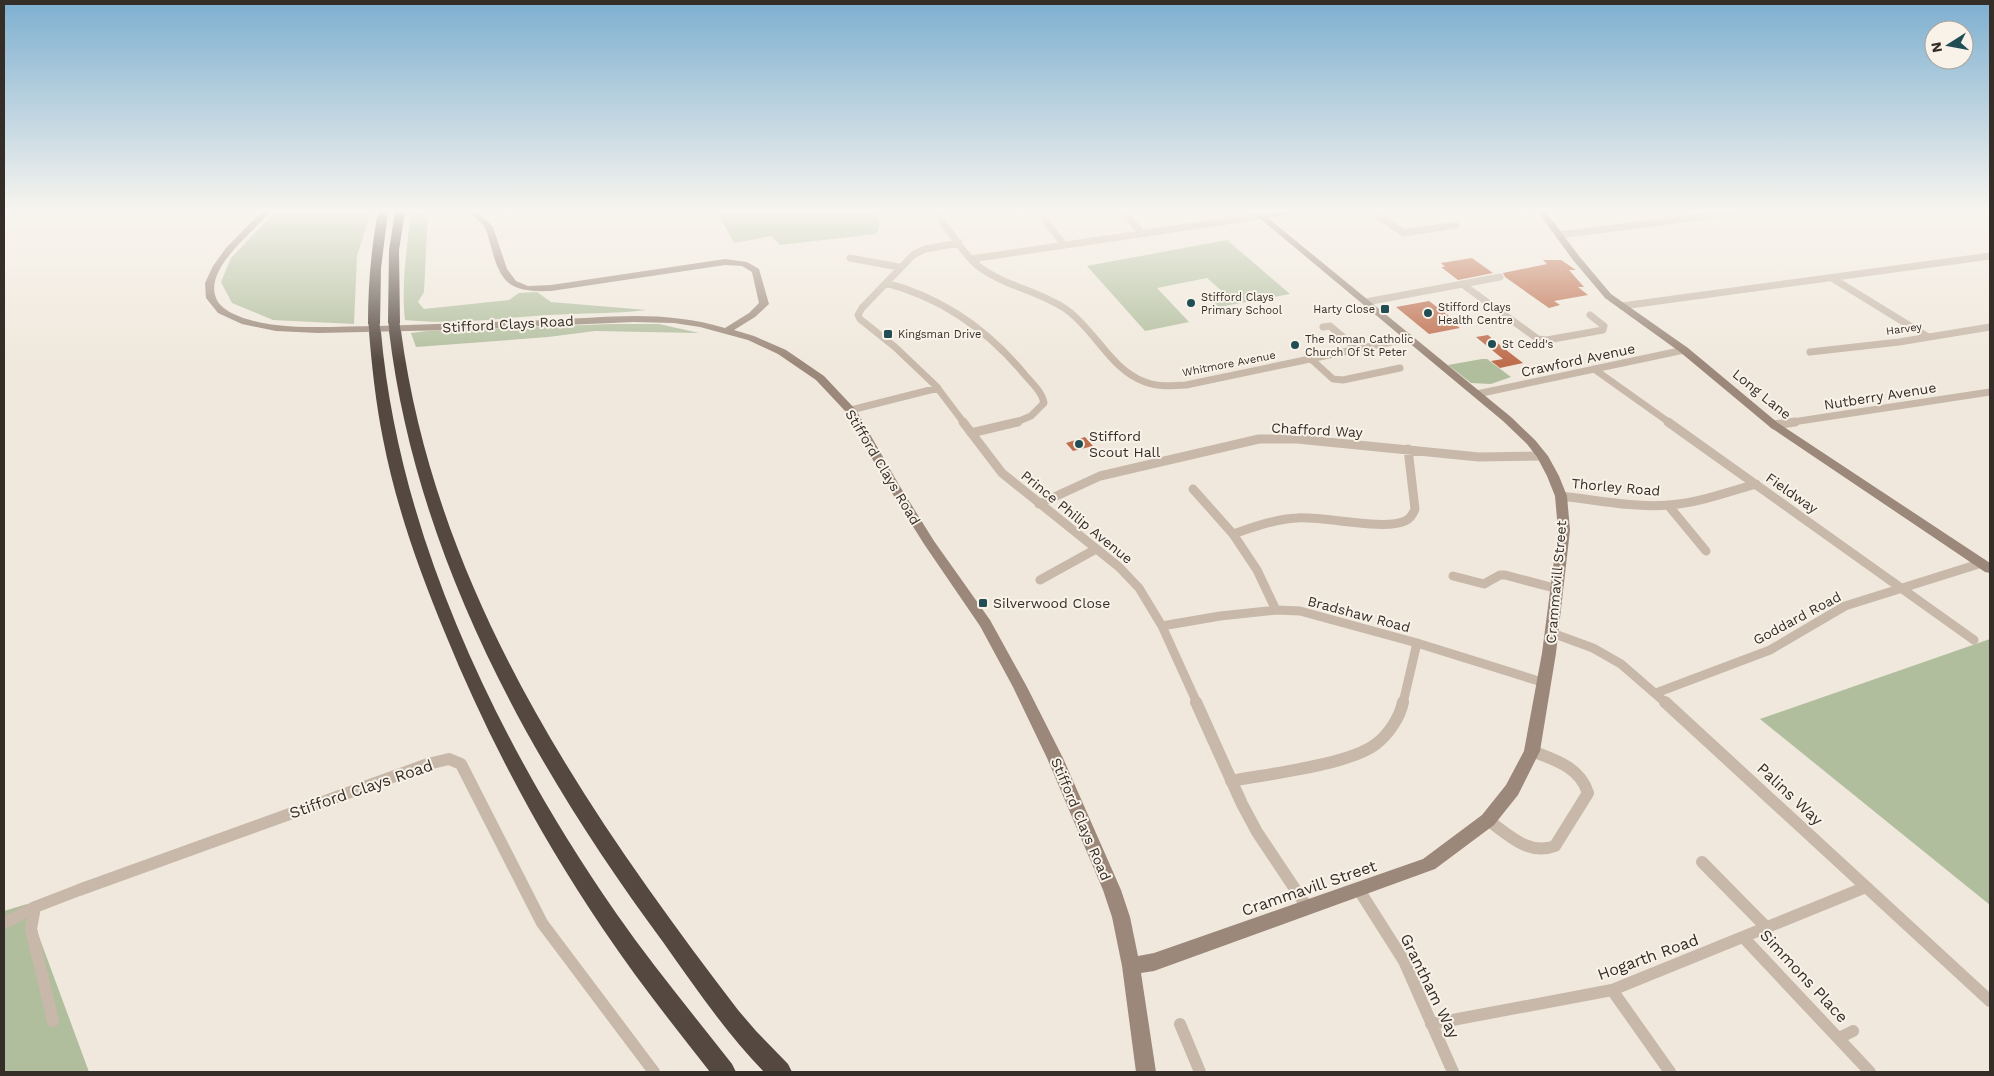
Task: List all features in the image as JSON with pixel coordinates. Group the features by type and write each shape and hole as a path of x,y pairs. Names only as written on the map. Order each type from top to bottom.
{"highway":[{"path":"376,262 374,328 376,362 396,470 430,577 477,689 527,789 594,898 646,972 726,1072"},
{"path":"394,262 394,327 405,402 426,480 447,543 507,678 583,813 634,888 747,1038 780,1072"},
{"path":"747,1038 792,1072"}],"street":[{"name":"Stifford Clays Road","path":"219,262 210,283 211,298 221,310 245,322 276,328 318,330 633,319 674,320 728,330 751,338 782,352 820,378 851,410 893,485 985,623 1020,687 1055,758 1112,890 1121,917 1146,1072"},
{"path":"501,262 507,276 513,283 531,289 551,288 724,262"},
{"path":"727,262 744,264 756,272 764,304 752,315 728,330"},
{"path":"871,262 900,268"},
{"name":"Prince Philip Avenue","path":"907,262 862,308 858,315 860,319 919,368 938,388 1002,473 1119,567 1139,588 1162,626 1231,781 1257,832 1307,907"},
{"name":"Whitmore Avenue","path":"975,262 986,271 1068,311 1084,325 1125,372 1146,382 1161,385 1181,386 1410,338"},
{"name":"Crammavill Street","path":"1130,966 1154,962 1429,864 1488,820 1512,790 1532,751 1545,683 1558,589 1564,530 1561,496 1542,456 1518,429 1317,262"},
{"name":"Long Lane","path":"1580,262 1599,287 1622,306 1684,350 1774,425 1986,566"},
{"path":"1622,306 1945,262"},
{"path":"1366,302 1500,277"},
{"path":"1832,278 1928,337"},
{"path":"886,283 914,290 980,328 1004,350 1043,398 1044,403 1039,411 1027,418 971,433"},
{"path":"1462,284 1538,339 1547,340 1603,330 1604,326 1590,315"},
{"path":"1323,327 1330,326 1357,349"},
{"name":"Harvey","path":"1810,348 1820,350 1928,337 1990,327"},
{"name":"Crawford Avenue","path":"1477,394 1684,350"},
{"path":"1311,359 1333,379 1344,380 1400,368"},
{"name":"Fieldway","path":"1594,369 1974,640"},
{"path":"851,410 938,388"},
{"name":"Nutberry Avenue","path":"1774,425 1990,392"},
{"name":"Chafford Way","path":"1039,504 1100,476 1232,444 1259,440 1297,439 1479,457 1542,456"},
{"path":"1232,534 1266,523 1294,518 1385,523 1398,523 1407,520 1412,516 1415,509 1408,449"},
{"name":"Thorley Road","path":"1561,496 1636,505 1668,505 1691,502 1756,484"},
{"path":"1193,489 1249,555 1258,569 1276,610"},
{"path":"1668,505 1706,551"},
{"path":"1040,580 1096,549"},
{"name":"Goddard Road","path":"1656,693 1763,653 1787,642 1829,614 1845,606 1902,588 1986,566"},
{"path":"1453,576 1483,584 1490,582 1499,575 1505,575 1558,589"},
{"name":"Bradshaw Road","path":"1162,626 1220,616 1276,610 1300,612 1326,617 1545,683"},
{"name":"Palins Way","path":"1552,633 1594,648 1614,658 1656,693 1990,1001"},
{"path":"1231,781 1340,760 1375,745 1386,735 1401,711 1417,644"},
{"path":"1488,820 1526,846 1548,850 1555,846 1588,793 1586,784 1581,776 1571,768 1532,751"},
{"name":"Stifford Clays Road","path":"4,923 35,907 419,767 449,759 461,764 542,923 654,1072"},
{"path":"1702,862 1766,927"},
{"name":"Hogarth Road","path":"1431,1024 1612,990 1866,887"},
{"name":"Grantham Way","path":"1359,890 1404,962 1453,1072"},
{"path":"35,907 31,929 53,1021"},
{"name":"Simmons Place","path":"1743,937 1870,1072"},
{"path":"1612,990 1670,1072"},
{"path":"1180,1024 1200,1072"},
{"name":"Simmons Place","path":"1839,1038 1853,1031"}],"green space":[{"path":"229,262 357,262 354,324 273,320 232,303 221,282"},
{"path":"405,262 425,262 424,292 418,302 424,309 509,300 519,293 537,292 551,302 647,310 459,321 405,320"},
{"path":"1107,262 1253,262 1290,294 1219,307 1208,298 1225,294 1207,278 1157,288 1189,322 1145,331 1087,266"},
{"path":"659,324 699,333 595,331 548,337 416,347 411,333 427,331"},
{"path":"1487,359 1511,377 1491,384 1471,383 1448,365"},
{"path":"1990,639 1990,905 1760,719"},
{"path":"27,904 89,1072 4,1072 4,911"}],"building":[{"path":"1478,262 1493,273 1458,280 1441,267 1445,267 1441,263"},
{"path":"1545,262 1564,262 1576,270 1569,270 1584,287 1578,287 1588,295 1554,301 1560,305 1549,308 1505,277 1503,273 1547,264"},
{"path":"1429,301 1449,316 1445,317 1460,328 1429,334 1396,307"},
{"path":"1488,335 1523,363 1500,368 1491,361 1503,359 1476,337"},
{"name":"Stifford Scout Hall","path":"1085,437 1093,446 1073,451 1066,443"}],"place":[{"name":"Stifford Clays Primary School","path":"1191,303"},
{"name":"Harty Close","path":"1385,309"},
{"name":"Stifford Clays Health Centre","path":"1428,313"},
{"name":"Kingsman Drive","path":"888,334"},
{"name":"St Cedd's","path":"1492,344"},
{"name":"The Roman Catholic Church Of St Peter","path":"1295,345"},
{"name":"Stifford Scout Hall","path":"1079,444"},
{"name":"Silverwood Close","path":"983,603"}]}
